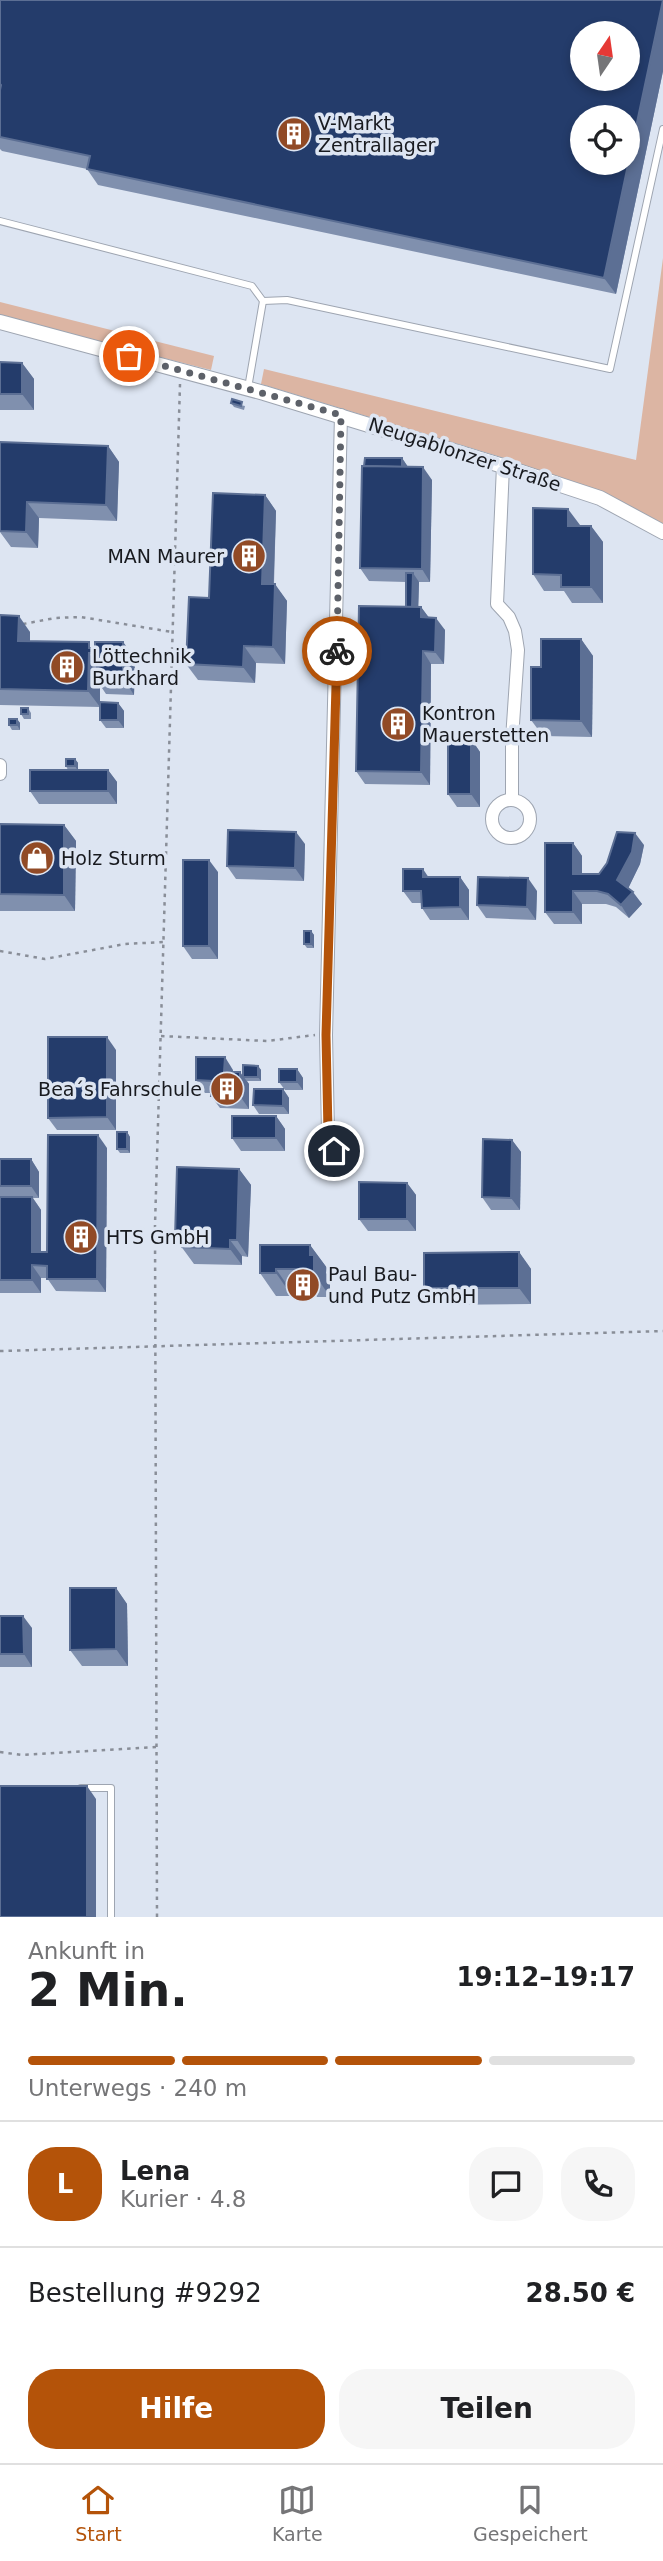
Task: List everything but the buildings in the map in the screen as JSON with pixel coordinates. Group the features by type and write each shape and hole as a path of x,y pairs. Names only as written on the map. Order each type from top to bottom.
{"street":[{"name":"Neugablonzer Straße","path":"0,322 248,388 503,466 600,498 663,532"},
{"path":"328,1132 326,1035 341,415"},
{"path":"503,466 497,604 509,617 515,631 518,650 512,739 512,800"},
{"path":"0,765 0,774"}],"lane":[{"path":"262,301 287,300 610,369 663,129"},
{"path":"0,222 253,286 262,301 248,388"},
{"path":"70,1788 111,1788 111,1917"}],"path":[{"path":"157,1917 155,1225 180,369"},
{"path":"16,625 55,618 81,617 172,632"},
{"path":"0,951 46,959 125,944 164,942"},
{"path":"161,1036 267,1041 326,1035"},
{"path":"0,1351 663,1331"},
{"path":"0,1752 22,1755 156,1747"}],"shaded area":[{"path":"663,258 663,526 601,493 504,458 261,384 264,369 636,460"},
{"path":"0,302 214,356 211,370 0,317"}],"way so far":[{"path":"129,356 341,415 337,651"}],"place":[{"name":"V-Markt Zentrallager","path":"294,134"},
{"name":"MAN Maurer","path":"249,556"},
{"name":"Löttechnik Burkhard","path":"67,667"},
{"name":"Kontron Mauerstetten","path":"398,724"},
{"name":"Holz Sturm","path":"37,858"},
{"name":"Bea´s Fahrschule","path":"227,1089"},
{"name":"HTS GmbH","path":"81,1237"},
{"name":"Paul Bau- und Putz GmbH","path":"303,1285"}],"route":[{"path":"334,1151 338,1145 336,1136 328,1132 326,1035 337,651"}]}
